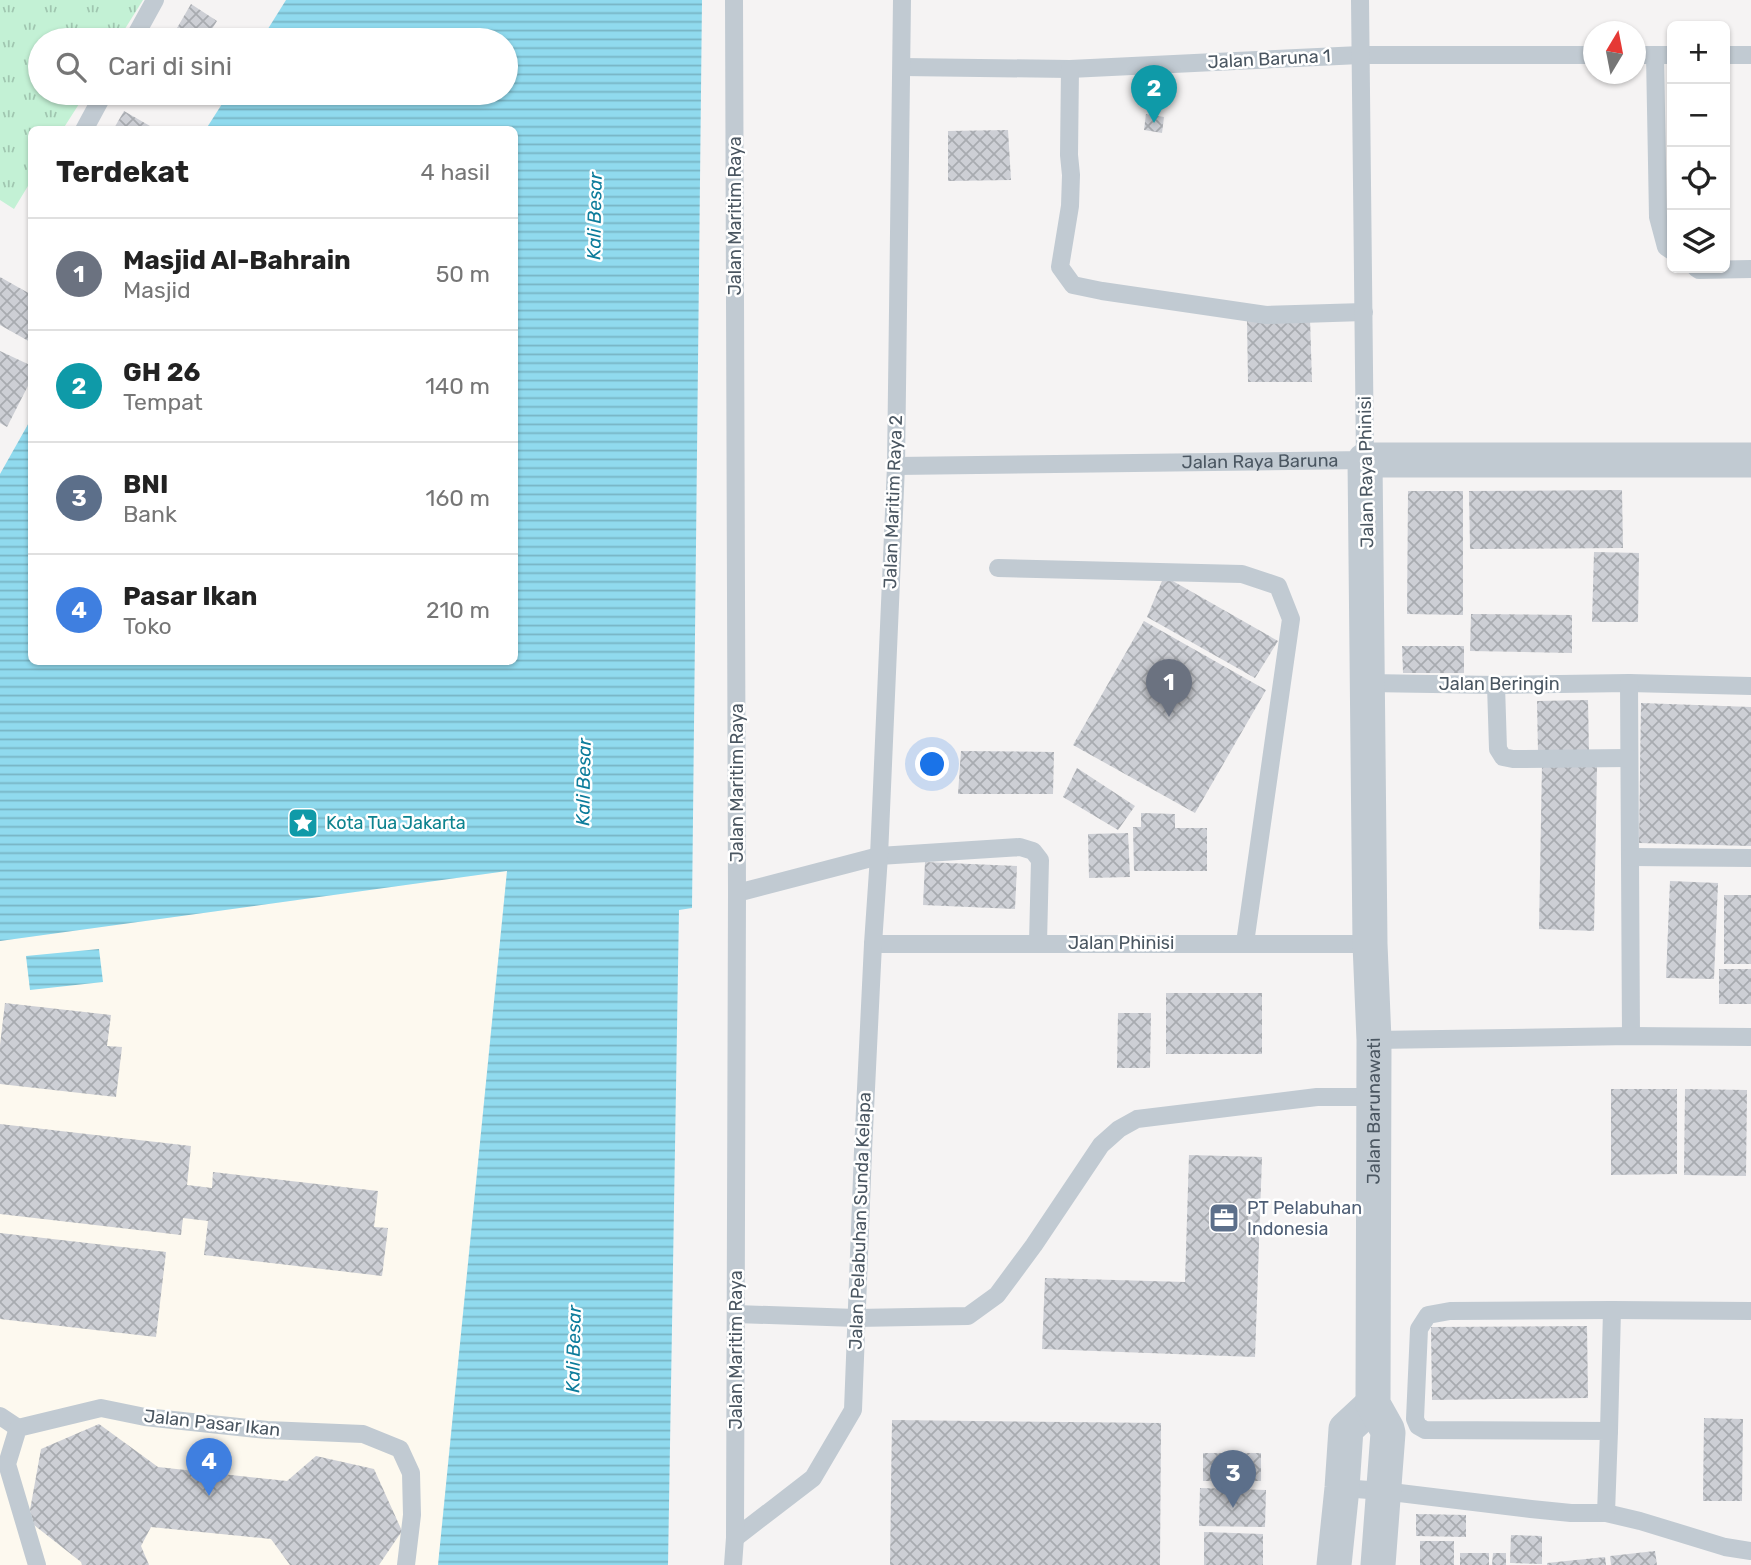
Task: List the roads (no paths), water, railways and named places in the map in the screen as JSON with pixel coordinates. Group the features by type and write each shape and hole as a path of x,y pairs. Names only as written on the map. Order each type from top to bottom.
{"street":[{"name":"Jalan Raya Baruna","path":"1365,460 1751,460"},
{"name":"Jalan Raya Phinisi","path":"1365,460 1370,944"},
{"name":"Jalan Barunawati","path":"1370,944 1374,1040 1373,1404 1387,1429 1378,1565"},
{"path":"1334,1565 1346,1429 1373,1404"}],"lane":[{"path":"140,28 155,0"},
{"name":"Jalan Maritim Raya","path":"733,1565 737,892 734,0"},
{"name":"Jalan Maritim Raya 2","path":"879,856 896,466 902,0"},
{"name":"Jalan Raya Phinisi","path":"1360,0 1365,460"},
{"name":"Jalan Baruna 1","path":"902,67 1070,69 1360,54 1583,55"},
{"path":"1646,55 1664,55 1658,217 1667,248"},
{"path":"1730,55 1751,55"},
{"path":"1070,69 1070,206 1060,267 1073,285 1102,292 1266,315 1364,313"},
{"path":"85,126 97,105"},
{"path":"1730,269 1751,269"},
{"name":"Jalan Raya Baruna","path":"896,466 1365,460"},
{"path":"998,568 1242,574 1278,586 1291,619 1245,943"},
{"name":"Jalan Beringin","path":"1368,683 1751,686"},
{"path":"1629,683 1631,1036"},
{"path":"1496,685 1498,749 1503,757 1629,758"},
{"path":"737,892 879,856 1020,847 1033,851 1040,860 1038,943"},
{"name":"Jalan Pelabuhan Sunda Kelapa","path":"735,1538 813,1478 852,1410 879,856"},
{"path":"1630,857 1751,859"},
{"name":"Jalan Phinisi","path":"873,944 1370,944"},
{"path":"1374,1040 1751,1037"},
{"path":"736,1314 856,1318 968,1316 997,1295 1101,1145 1137,1118 1317,1097 1373,1097"},
{"path":"1606,1513 1612,1310"},
{"path":"1609,1432 1425,1430 1418,1426 1415,1419 1419,1329 1428,1315 1450,1311 1751,1311"},
{"name":"Jalan Pasar Ikan","path":"18,1428 101,1408 145,1417 267,1430 363,1433 400,1449 411,1473 412,1515 406,1565"},
{"path":"0,1416 18,1428 0,1487"},
{"path":"7,1464 37,1565"},
{"path":"1342,1488 1571,1513 1606,1513 1725,1548 1751,1551"}],"water":[{"name":"Kali Besar","path":"286,0 702,0 692,908 679,910 668,1565 438,1565 507,871 0,941 0,474 28,424 28,665 518,665 518,126 208,126 221,105 518,105 518,28 268,28"},
{"path":"99,949 103,982 30,990 26,956"}],"place":[{"name":"GH 26","path":"1154,123"},
{"name":"Masjid Al-Bahrain","path":"1169,717"},
{"name":"Kota Tua Jakarta","path":"303,823"},
{"name":"PT Pelabuhan Indonesia","path":"1224,1218"},
{"name":"Pasar Ikan","path":"209,1496"},
{"name":"BNI","path":"1233,1508"}]}
